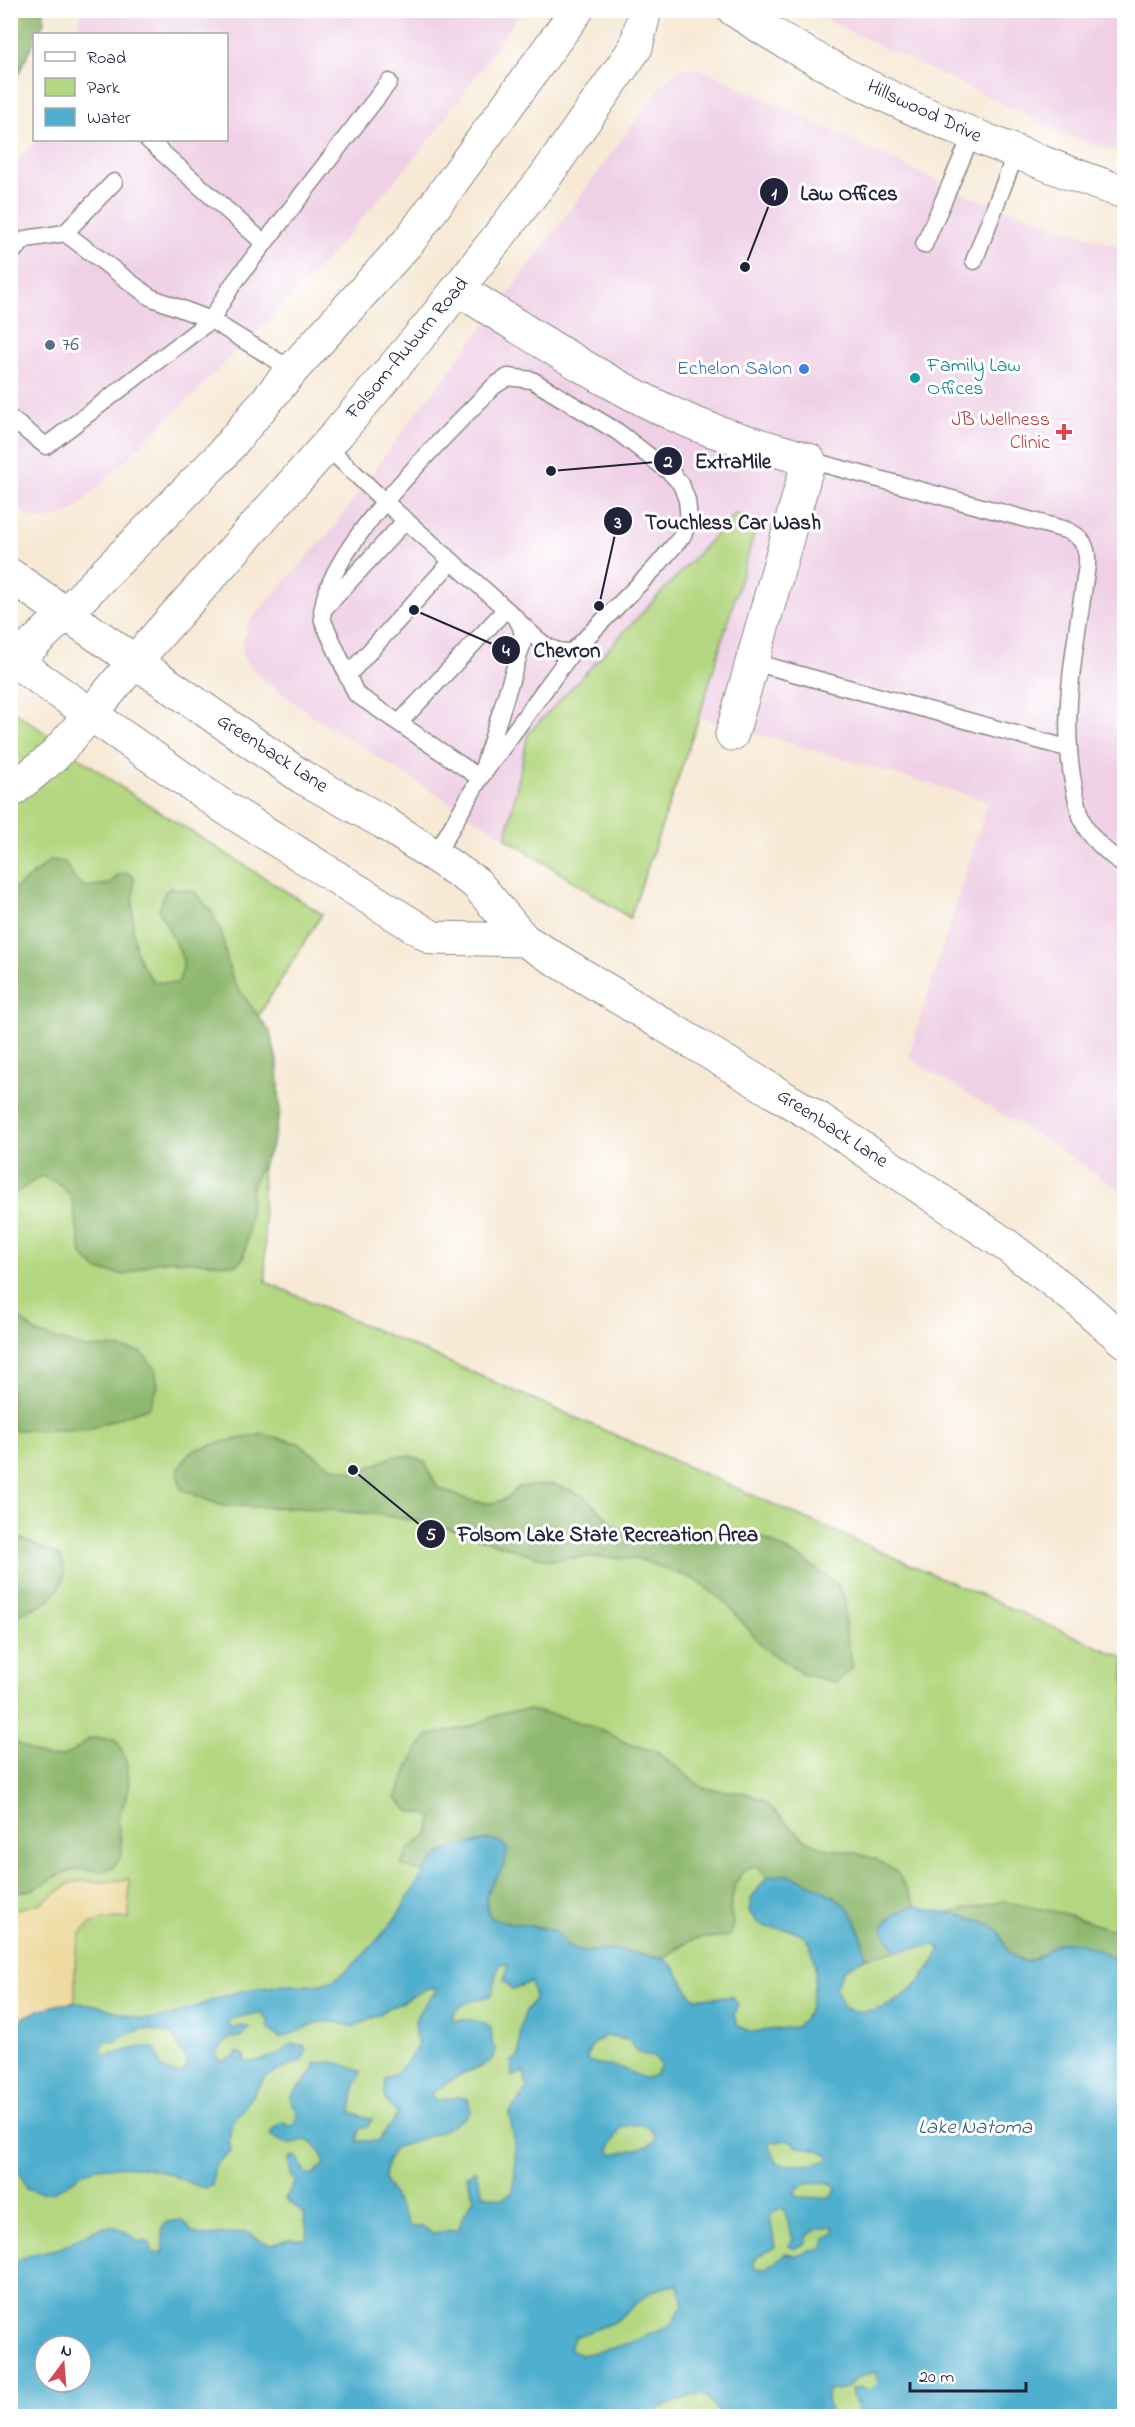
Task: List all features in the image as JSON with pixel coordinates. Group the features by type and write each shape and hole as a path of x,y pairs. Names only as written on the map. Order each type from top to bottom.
{"main road":[{"path":"12,662 65,614 220,457 292,370 409,241 577,10"},
{"name":"Folsom-Auburn Road","path":"10,792 53,757 326,446 458,289 545,177 636,47 645,10"},
{"name":"Hillswood Drive","path":"734,10 764,30 871,89 1016,153 1125,192"},
{"path":"458,289 591,371 675,415 705,428 809,460 732,734"},
{"name":"Greenback Lane","path":"10,575 302,777 383,822 476,883 524,940 829,1125 1006,1245 1080,1302 1125,1341"},
{"name":"Greenback Lane","path":"12,662 224,807 434,938 524,940"}],"lane":[{"path":"10,418 46,446 211,320 233,284 388,82"},
{"path":"924,245 972,135"},
{"path":"149,141 264,243"},
{"path":"974,261 1016,153"},
{"path":"10,254 26,239 65,233 114,182"},
{"path":"65,233 150,297 211,320 292,370"},
{"path":"435,856 480,778 573,651 656,567 687,527 689,510 681,484 657,460 618,432 532,380 508,377 494,386 385,502 346,552 330,584 322,612 323,621 356,694 480,778"},
{"path":"326,446 385,502 548,647 558,652 573,651"},
{"path":"809,460 1066,530 1080,538 1087,550 1087,566 1070,688 1067,748 1077,802 1087,829 1097,843 1125,866"},
{"path":"322,612 406,520"},
{"path":"347,676 452,561"},
{"path":"399,723 506,609"},
{"path":"480,778 522,645 523,636 520,623"},
{"path":"753,662 1067,748"}],"shaded area":[{"path":"81,11 522,11 431,139 303,286 78,507 70,513 51,519 38,519 11,505 10,166 36,141 228,141 228,33 76,33"},
{"path":"807,11 1124,11 1124,153 1080,141"},
{"path":"695,68 715,75 967,195 1124,248 1124,1193 1053,1145 908,1058 988,801 699,717 758,521 735,514 528,734 506,838 317,719 262,679 243,657 242,644 249,622 334,527 384,456 509,293 664,82 679,70"}],"green space":[{"path":"11,10 44,11 44,22 38,33 33,33 33,43 11,89"},
{"path":"735,514 758,521 699,717 630,918 506,838 528,734"},
{"path":"10,708 128,792 322,914 257,1018 266,1282 1124,1658 1124,2416 11,2416"},
{"path":"51,860 65,862 74,878 85,887 110,884 118,875 127,873 134,877 133,932 135,945 145,970 154,982 178,983 183,966 180,953 159,910 165,892 171,887 195,892 212,912 222,935 228,965 235,984 270,1032 278,1065 280,1113 271,1148 252,1185 247,1242 243,1259 236,1265 172,1260 154,1262 126,1275 97,1270 82,1255 72,1199 60,1184 41,1176 11,1196 11,892"},
{"path":"10,1309 36,1333 86,1348 111,1347 141,1352 155,1368 158,1386 150,1407 86,1430 11,1430"},
{"path":"263,1434 298,1443 330,1466 358,1473 394,1456 410,1456 425,1462 437,1487 469,1500 490,1503 509,1496 518,1487 553,1484 588,1499 618,1529 662,1533 701,1540 734,1530 762,1537 802,1559 837,1584 845,1600 845,1629 853,1667 837,1683 802,1674 763,1647 727,1604 696,1580 639,1559 587,1557 549,1560 430,1523 374,1514 301,1508 222,1506 181,1489 177,1470 191,1451"},
{"path":"11,1534 60,1556 64,1573 62,1584 44,1603 11,1618"},
{"path":"528,1710 556,1715 605,1731 628,1744 657,1751 703,1788 745,1793 764,1801 804,1839 827,1849 848,1851 875,1859 897,1872 916,1906 896,1914 882,1929 897,1951 866,1957 857,1924 848,1909 834,1896 785,1875 767,1877 757,1867 752,1866 743,1871 735,1884 730,1910 734,1924 728,1937 708,1937 687,1942 664,1959 616,1950 580,1952 568,1947 563,1941 541,1927 525,1926 491,1918 486,1903 487,1892 502,1868 488,1840 443,1852 424,1871 416,1871 401,1865 410,1848 428,1834 433,1818 426,1814 409,1811 396,1798 416,1750 429,1735 469,1727 504,1712"},
{"path":"10,1738 32,1751 51,1757 60,1757 69,1753 90,1738 115,1739 125,1758 129,1782 127,1796 118,1818 122,1845 121,1856 114,1866 100,1871 79,1869 68,1871 31,1890 11,1893"},
{"path":"1003,1901 1066,1914 1106,1928 1124,1931 1124,1967 1117,1960 1061,1953 1046,1953 1029,1961 1021,1960 1007,1950 999,1931 985,1922 949,1913"}],"sand":[{"path":"129,1879 129,1919 94,1922 84,1930 79,1940 75,1968 75,2002 32,2014 11,2028 11,1911 40,1903 71,1883"}],"water":[{"name":"Lake Natoma","path":"488,1840 499,1841 508,1849 503,1866 486,1896 491,1918 554,1930 568,1947 580,1952 616,1950 664,1959 674,1967 693,1998 733,1997 738,2004 734,2014 738,2026 751,2032 796,2027 809,2008 815,1984 814,1959 805,1938 790,1930 766,1927 760,1924 749,1911 752,1897 767,1877 784,1875 801,1880 836,1898 852,1913 860,1931 866,1957 844,1970 835,1987 845,2008 860,2011 875,2010 889,2005 902,1997 925,1974 941,1948 934,1945 897,1951 882,1929 896,1914 916,1906 985,1922 999,1931 1011,1954 1020,1961 1036,1959 1056,1944 1073,1942 1102,1952 1124,1967 1124,2211 1121,2225 1124,2236 1124,2416 898,2416 894,2411 882,2413 873,2411 870,2405 854,2403 851,2390 861,2387 874,2392 880,2391 875,2372 858,2377 846,2388 828,2391 827,2400 832,2416 725,2416 720,2414 703,2394 688,2397 658,2409 655,2416 11,2416 11,2262 60,2248 100,2228 109,2227 128,2233 139,2243 143,2241 150,2243 153,2253 164,2252 162,2227 167,2222 181,2220 192,2233 208,2236 247,2232 271,2244 290,2239 308,2239 304,2214 285,2198 296,2182 291,2175 289,2159 292,2156 298,2158 305,2173 313,2175 325,2166 324,2162 316,2147 306,2140 288,2143 275,2139 270,2135 274,2127 283,2122 287,2126 294,2125 298,2113 290,2098 311,2074 316,2063 334,2062 361,2072 355,2085 351,2112 372,2119 367,2127 360,2129 357,2141 378,2141 398,2114 385,2099 385,2079 400,2069 418,2045 415,2036 417,2015 436,1991 435,1988 428,1988 355,2027 336,2022 321,2022 280,2038 269,2030 268,2021 261,2013 235,2018 228,2023 232,2029 241,2026 250,2028 241,2037 230,2038 216,2052 219,2062 234,2057 237,2052 244,2055 245,2062 280,2055 291,2044 304,2045 306,2052 301,2061 265,2077 231,2125 229,2141 231,2151 215,2165 212,2186 206,2188 159,2170 124,2167 98,2168 88,2171 50,2192 26,2188 19,2171 11,2168 11,2028 28,2015 62,2004 84,2003 133,2017 156,2019 178,2014 232,1993 277,1986 313,1985 328,1982 359,1959 380,1936 398,1914 435,1859 446,1851","holes":["502,1963 508,1966 504,1980 512,1989 531,1982 534,1995 522,2023 519,2057 511,2062 512,2077 524,2072 527,2089 509,2114 515,2153 513,2192 502,2199 484,2195 475,2170 467,2177 474,2198 462,2218 459,2229 432,2233 424,2227 410,2227 384,2178 388,2161 395,2148 445,2129 471,2111 468,2099 459,2097 434,2101 431,2093 463,2073 479,2068 493,2059 496,2051 492,2044 491,2028 472,2020 452,2020 453,2014 461,2006 492,1995 497,1971","143,2029 173,2034 188,2065 182,2073 172,2073 162,2068 155,2048 144,2047 105,2055 101,2052 105,2041 118,2042 121,2037","605,2036 629,2040 636,2051 656,2058 661,2066 655,2075 644,2079 624,2069 587,2060 592,2046","630,2125 646,2126 656,2138 650,2145 614,2155 609,2151 621,2128","787,2140 793,2142 797,2147 816,2149 827,2154 828,2159 811,2164 779,2164 769,2148 769,2143","827,2182 836,2189 832,2196 826,2198 799,2197 795,2194 797,2188 806,2184","784,2209 793,2239 789,2246 794,2249 806,2243 808,2235 818,2229 834,2227 835,2232 824,2240 824,2247 796,2256 786,2254 764,2269 757,2268 753,2263 758,2256 775,2247 770,2217 774,2211","678,2285 683,2305 670,2326 622,2346 581,2355 569,2349 575,2337 615,2321 657,2289"]}],"waterway":[{"path":"890,2416 1124,2334"}],"place":[{"name":"Law Offices","path":"745,267"},
{"name":"76","path":"50,345"},
{"name":"Echelon Salon","path":"804,369"},
{"name":"Family Law Offices","path":"915,378"},
{"name":"JB Wellness Clinic","path":"1064,432"},
{"name":"ExtraMile","path":"551,471"},
{"name":"Touchless Car Wash","path":"599,606"},
{"name":"Chevron","path":"414,610"},
{"name":"Folsom Lake State Recreation Area","path":"353,1470"}]}
